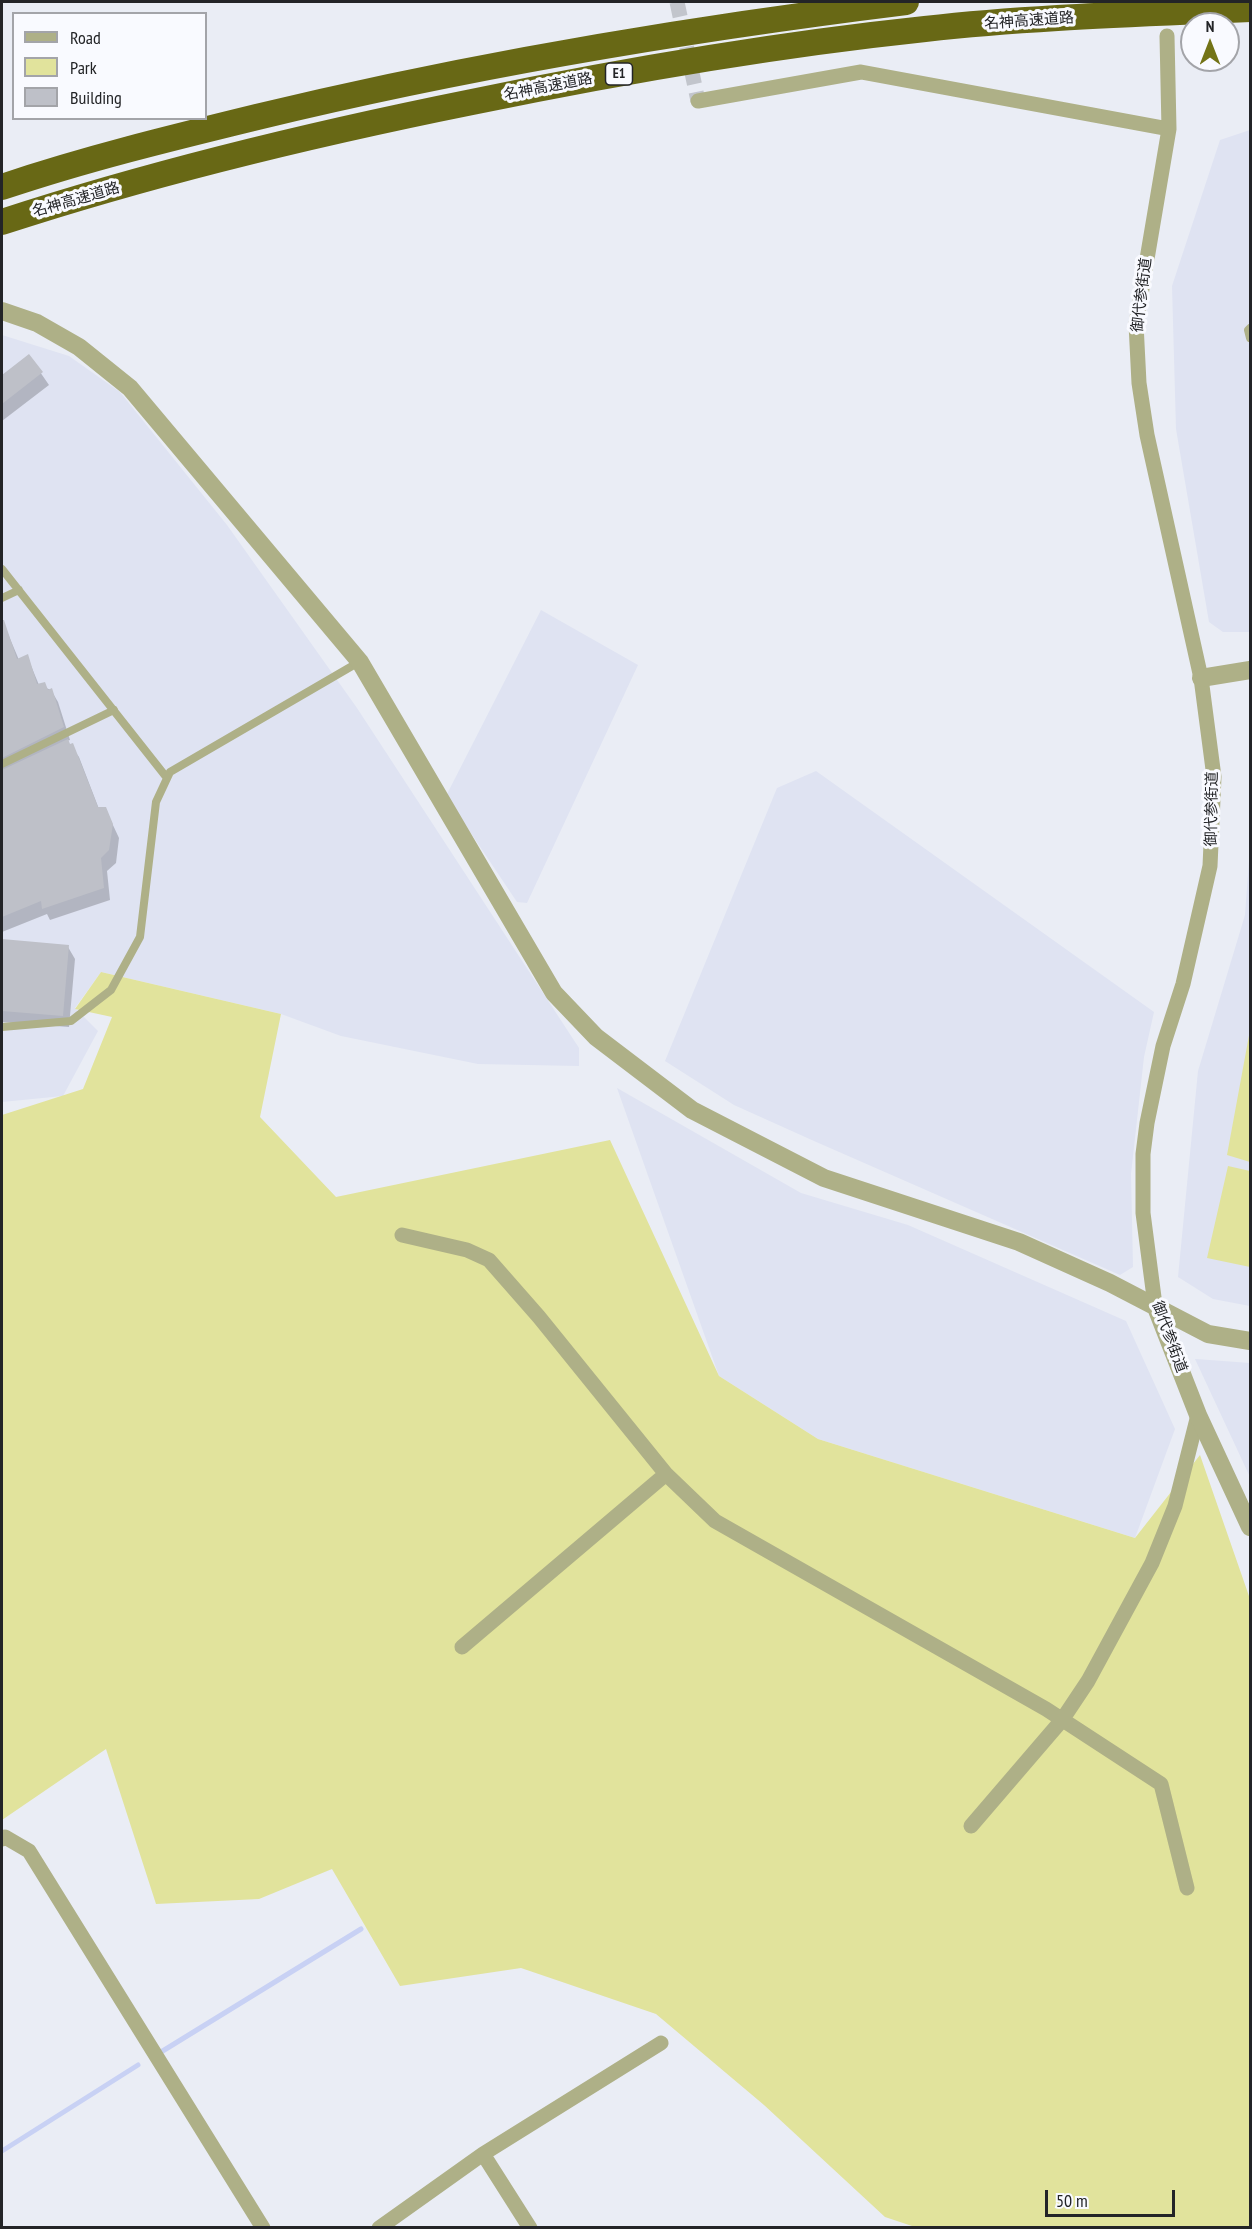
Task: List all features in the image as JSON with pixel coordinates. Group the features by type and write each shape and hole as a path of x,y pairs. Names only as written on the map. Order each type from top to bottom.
{"highway":[{"name":"名神高速道路","path":"2,187 175,137 368,90 719,25 906,2"},
{"name":"名神高速道路","path":"2,222 195,166 375,122 556,85 726,55 927,28 1088,16 1251,9"}],"street":[{"name":"御代参街道","path":"1167,36 1169,129 1136,324 1139,382 1147,435 1201,678 1214,777 1210,866 1183,984 1163,1046 1147,1123 1143,1154 1143,1213 1155,1305 1198,1415 1251,1527"},
{"path":"698,101 861,72 1169,129"},
{"path":"2,311 37,323 79,347 130,388 360,662 554,993 596,1037 692,1110 824,1178 888,1197 1019,1242 1155,1305 1208,1334 1251,1341"},
{"path":"1201,678 1251,670"},
{"path":"402,1235 467,1250 489,1260 539,1317 666,1474 715,1521 903,1626 1062,1720 1161,1784 1187,1888"},
{"path":"971,1826 1062,1720 1088,1681 1152,1563 1174,1506 1198,1415"},
{"path":"462,1647 666,1474"},
{"path":"2,1839 5,1837 29,1851 263,2228"},
{"path":"379,2228 483,2154 661,2043"},
{"path":"483,2154 530,2228"}],"lane":[{"path":"1251,328 1248,330 1251,338"},
{"path":"2,569 167,778"},
{"path":"2,598 19,590"},
{"path":"2,1027 71,1021 111,990 140,937 156,802 170,772 360,662"},
{"path":"2,764 114,710"}],"shaded area":[{"path":"1250,130 1250,632 1223,632 1209,622 1176,429 1172,286 1220,140"},
{"path":"2,335 69,356 120,392 227,525 357,708 579,1048 579,1066 478,1064 341,1036 281,1014 101,972 75,1008 98,1031 63,1096 2,1102"},
{"path":"541,610 638,665 527,903 517,902 446,796"},
{"path":"816,771 1154,1012 1144,1057 1131,1174 1133,1267 1120,1275 814,1141 734,1105 665,1061 777,788"},
{"path":"1250,847 1250,1306 1213,1299 1178,1277 1198,1071 1245,915"},
{"path":"617,1088 801,1193 908,1225 1126,1321 1175,1429 1135,1538 818,1439 719,1376"},
{"path":"1195,1359 1250,1363 1250,1477"}],"green space":[{"path":"101,972 281,1014 260,1117 336,1197 610,1140 719,1376 818,1439 1135,1538 1200,1455 1250,1599 1250,2227 915,2227 885,2217 764,2105 656,2014 521,1968 400,1986 332,1869 259,1899 156,1904 106,1749 2,1820 2,1115 83,1089 112,1017 75,1009"},
{"path":"1250,1030 1250,1162 1227,1155"},
{"path":"1228,1166 1250,1171 1250,1267 1207,1258"}],"building":[{"path":"29,354 43,372 2,404 2,375"},
{"path":"2,620 4,620 17,659 28,654 37,684 45,682 48,690 52,688 64,727 2,758"},
{"path":"68,739 70,744 73,743 98,807 106,807 113,824 109,850 101,858 104,888 42,909 41,901 2,917 2,770"},
{"path":"2,939 69,945 63,1016 2,1011"}],"waterway":[{"path":"161,2052 361,1929"},
{"path":"2,2151 138,2065"}],"tunnel":[{"path":"677,2 698,101"}]}
